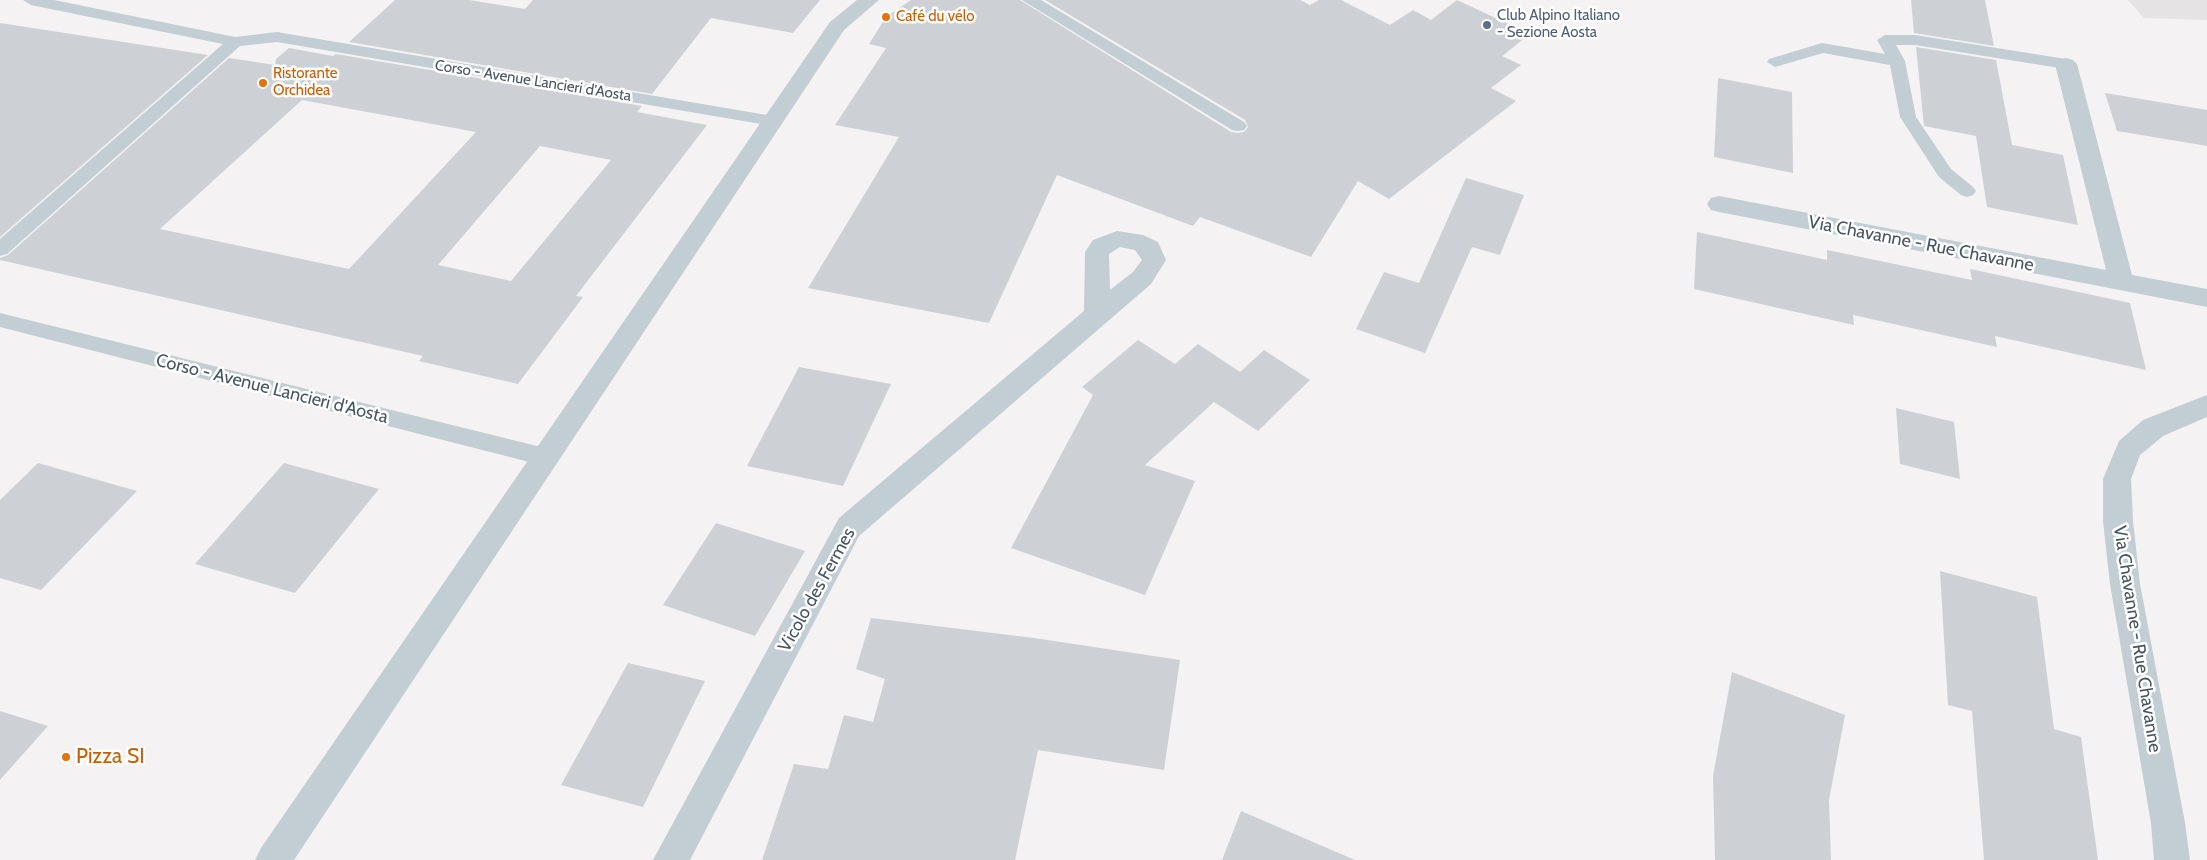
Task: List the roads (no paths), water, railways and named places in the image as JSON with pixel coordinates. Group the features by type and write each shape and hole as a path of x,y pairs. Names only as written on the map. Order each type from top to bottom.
{"street":[{"path":"273,860 837,26 869,0"},
{"path":"2066,64 2122,283"},
{"name":"Via Chavanne - Rue Chavanne","path":"1719,204 2207,298"},
{"name":"Vicolo des Fermes","path":"671,860 849,527 1097,314"},
{"name":"Via Chavanne - Rue Chavanne","path":"2172,860 2168,823 2125,584 2118,521 2117,479 2129,449 2153,428 2207,406"}],"lane":[{"name":"Corso - Avenue Lancieri d'Aosta","path":"31,0 235,42 277,37 773,121"},
{"path":"1030,0 1238,126"},
{"path":"1967,191 1945,173 1908,117 1897,61 1885,40 1915,40 2066,64"},
{"path":"0,249 235,42"},
{"path":"1776,62 1822,48 1897,61"},
{"name":"Corso - Avenue Lancieri d'Aosta","path":"0,320 545,457"}],"place":[{"name":"Café du vélo","path":"886,17"},
{"name":"Club Alpino Italiano - Sezione Aosta","path":"1487,25"},
{"name":"Ristorante Orchidea","path":"263,83"},
{"name":"Pizza SI","path":"66,757"}]}
